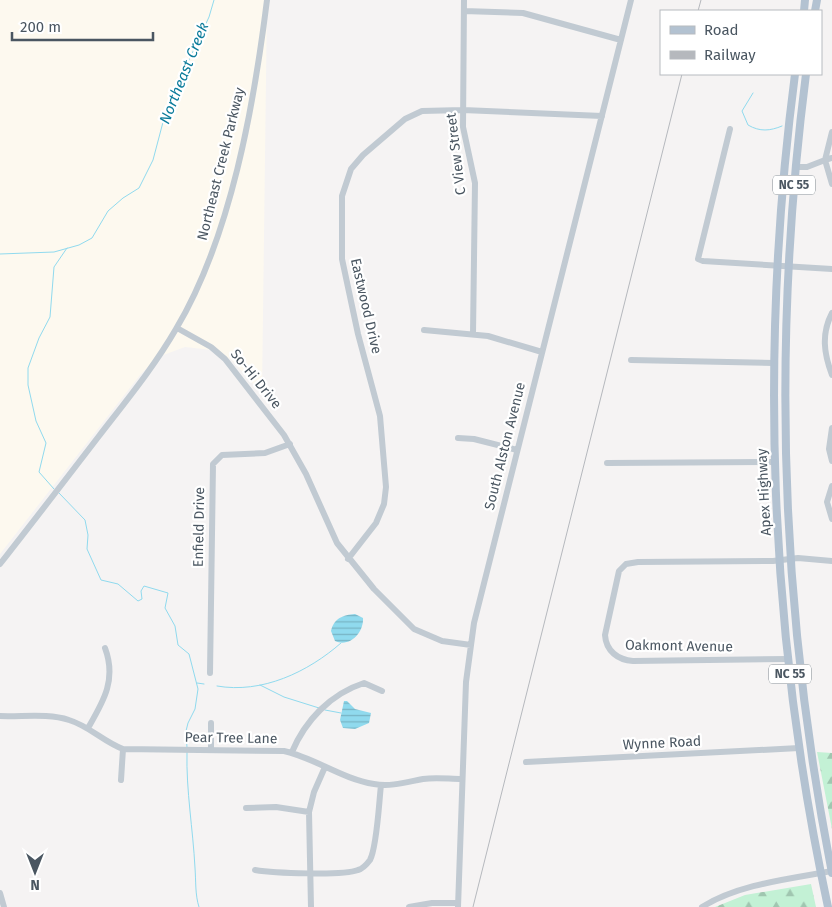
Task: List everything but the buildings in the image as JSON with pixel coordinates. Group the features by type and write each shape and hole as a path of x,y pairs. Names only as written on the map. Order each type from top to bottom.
{"main road":[{"name":"Apex Highway","path":"795,75 787,144 778,264 774,364 775,462 788,659 799,748 828,907"},
{"name":"Apex Highway","path":"806,75 796,167 789,264 785,393 790,559 806,715 832,872"}],"street":[{"name":"Northeast Creek Parkway","path":"177,328 202,277 224,213 259,63 267,0"},
{"name":"C View Street","path":"464,0 464,136 475,182 473,334"},
{"name":"South Alston Avenue","path":"458,905 466,682 471,645 517,450 631,0"},
{"path":"464,11 523,13 621,40"},
{"name":"Eastwood Drive","path":"348,559 376,523 384,504 386,487 380,416 358,334 343,266 343,188 354,165 405,119 422,111 463,110 602,116"},
{"path":"730,130 698,259 703,261 789,264 832,269"},
{"path":"832,132 825,160 832,184"},
{"path":"796,167 807,167 832,158"},
{"path":"832,314 824,341 832,375"},
{"name":"So-Hi Drive","path":"177,328 225,359 290,444 306,474 331,532 348,559 390,607 414,628 442,641 471,645"},
{"path":"0,564 136,388 177,328"},
{"path":"424,330 473,334 509,341 542,352"},
{"path":"631,360 774,364"},
{"path":"832,428 830,449 832,461"},
{"path":"458,438 517,450"},
{"name":"Enfield Drive","path":"210,674 213,464 222,455 265,453 290,444"},
{"path":"607,463 775,462"},
{"path":"832,486 827,502 832,519"},
{"path":"780,560 832,561"},
{"name":"Oakmont Avenue","path":"780,560 638,562 626,564 618,575 606,621 605,639 614,654 628,660 788,659"},
{"path":"88,728 106,697 108,656 105,648"},
{"path":"292,752 299,734 316,712 354,686 364,683 382,691"},
{"name":"Pear Tree Lane","path":"0,716 61,718 88,728 109,744 123,749 273,749 292,752 356,780 381,785 437,778 462,779"},
{"path":"211,722 211,749"},
{"name":"Wynne Road","path":"526,762 799,748"},
{"path":"121,780 123,749"},
{"path":"311,907 309,812 314,792 325,767"},
{"path":"255,870 270,873 358,870 367,864 372,854 381,785"},
{"path":"246,808 276,807 309,812"},
{"path":"702,907 734,892 832,872"},
{"path":"0,893 4,907"},
{"path":"409,907 432,903 458,905"}],"shaded area":[{"path":"0,0 267,0 262,394 232,360 212,350 185,347 158,357 140,375 0,554"}],"green space":[{"path":"817,752 832,753 832,829"},
{"path":"811,884 816,907 715,907 745,895"}],"water":[{"path":"355,614 363,618 359,633 346,642 335,641 331,631 334,623 343,616"},
{"path":"344,701 347,701 355,709 371,713 369,723 355,729 343,728 340,720"}],"waterway":[{"name":"Northeast Creek","path":"0,254 54,252 79,245 92,238 108,211 123,198 139,188 153,160 167,107 209,17 214,0"},
{"path":"753,93 742,111 748,125 765,130 782,126"},
{"path":"54,489 39,472 46,443 36,421 28,385 28,368 39,338 50,317 54,267 67,248"},
{"path":"59,493 85,520 88,535 87,549 101,580 118,584 138,601 142,599 141,591 144,586 168,593 165,608 175,626 178,645 189,654 198,689 195,709 186,731 187,748"},
{"path":"217,686 234,688 267,684 314,663 341,643"},
{"path":"197,683 204,684"},
{"path":"260,685 284,697 319,708"},
{"path":"325,710 341,713"},
{"path":"187,752 196,893 199,907"}],"railway":[{"path":"698,10 701,0"},
{"path":"473,907 682,75"}]}
